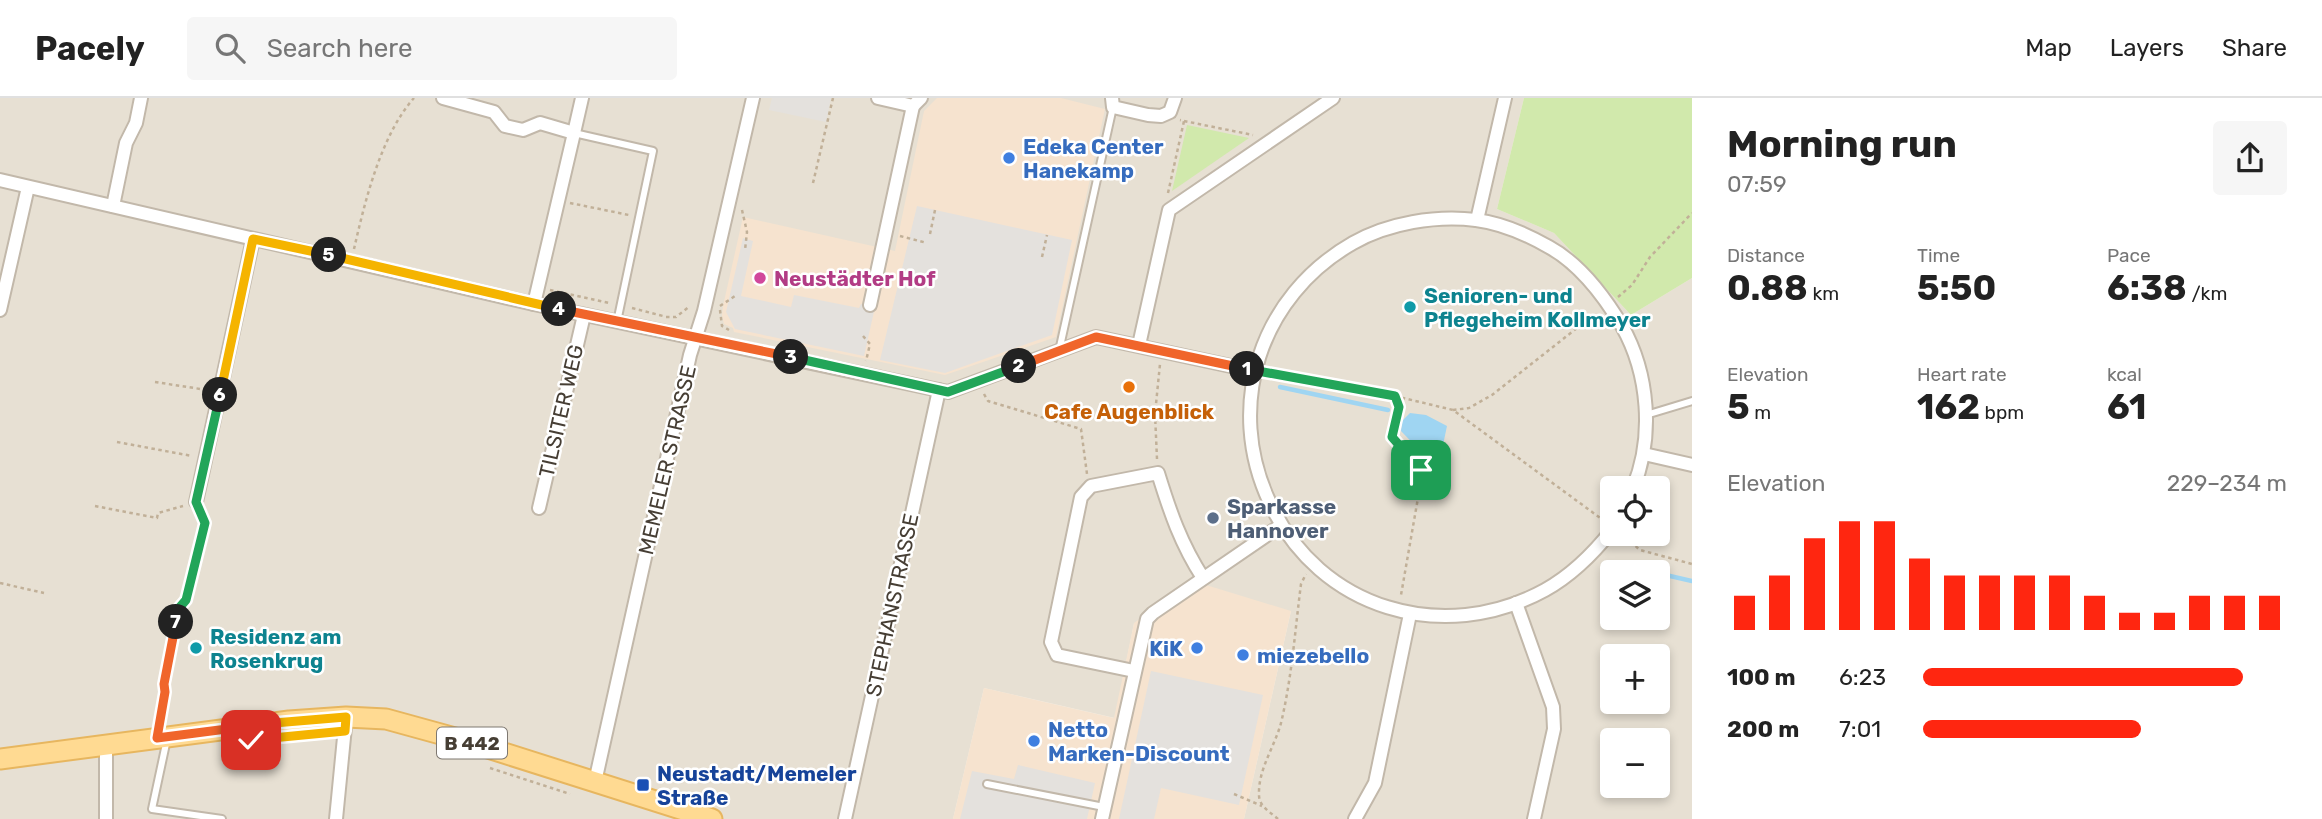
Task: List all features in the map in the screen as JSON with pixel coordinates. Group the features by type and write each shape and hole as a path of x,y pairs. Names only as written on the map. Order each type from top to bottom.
{"main road":[{"name":"B 442","path":"0,758 289,721 346,717 386,719 466,741 712,819"}],"street":[{"path":"113,206 126,143 136,124 141,98"},
{"path":"443,98 494,112 506,126 523,130 540,123 574,133"},
{"path":"534,304 582,98"},
{"name":"MEMELER STRASSE","path":"595,782 690,355 697,337 753,98"},
{"path":"870,305 917,102 878,98"},
{"path":"1113,102 1148,116 1161,116 1170,113 1175,98"},
{"path":"1139,345 1170,210 1333,98"},
{"path":"1477,220 1505,98"},
{"path":"0,180 534,304 948,392 1096,337 1254,371"},
{"path":"0,310 28,187"},
{"path":"1600,542 1574,571 1546,590 1484,613 1433,616 1410,614 1353,594 1311,562 1280,526 1256,467 1250,433 1254,371 1263,342 1275,318 1315,271 1353,243 1390,228 1422,220 1477,220 1515,231 1551,248 1586,276 1608,303 1630,340 1642,375 1646,415 1644,454 1637,476"},
{"path":"196,502 253,239"},
{"name":"TILSITER WEG","path":"539,508 584,315"},
{"name":"STEPHANSTRASSE","path":"845,819 939,390"},
{"path":"1644,454 1692,465"},
{"path":"1134,671 1057,654 1051,642 1081,498 1091,486 1158,473 1173,522 1203,578"},
{"path":"1103,813 1147,619 1280,526"},
{"path":"1516,603 1553,707 1554,729 1534,819"},
{"path":"1355,819 1375,783 1410,614"},
{"path":"336,819 346,717"},
{"path":"106,746 106,819"}],"lane":[{"path":"1059,351 1113,102"},
{"path":"574,133 653,151 617,322"},
{"path":"1646,415 1692,401"},
{"path":"162,738 152,810 222,819"},
{"path":"987,783 1103,813"}],"path":[{"path":"352,260 366,195 401,114 414,98"},
{"path":"813,183 833,98"},
{"path":"1170,113 1174,119 1260,136 1265,145"},
{"path":"1170,210 1166,202 1184,121"},
{"path":"558,200 639,217"},
{"path":"739,222 742,210 747,232 745,250"},
{"path":"930,234 935,210"},
{"path":"1254,371 1395,396 1453,410 1469,408 1492,395 1632,285 1650,257 1692,213"},
{"path":"886,233 927,243"},
{"path":"1042,257 1047,235"},
{"path":"538,288 676,317 693,304 694,300"},
{"path":"723,294 719,316 722,326 733,332 730,344"},
{"path":"720,306 735,296"},
{"path":"663,331 666,316"},
{"path":"863,336 870,344 863,374"},
{"path":"1158,473 1155,414 1161,350"},
{"path":"978,381 988,401 1081,429 1091,486"},
{"path":"155,382 220,392"},
{"path":"1395,396 1399,407 1392,437 1421,470 1422,475 1400,600 1410,614"},
{"path":"1453,410 1600,519"},
{"path":"117,442 206,459"},
{"path":"95,506 157,518 158,513 196,502 205,523 186,600 179,608 164,684 162,738"},
{"path":"1635,546 1640,550 1692,564"},
{"path":"1262,806 1259,794 1265,764 1281,725 1290,676 1301,584 1311,562"},
{"path":"0,583 44,593"},
{"path":"485,767 573,795"},
{"path":"1234,794 1262,806 1278,819"}],"shaded area":[{"path":"0,98 1524,98 1497,209 1554,233 1631,315 1692,278 1692,819 1244,819 1291,611 1134,623 1115,718 984,688 953,819 0,819"},
{"path":"772,98 831,98 826,122 769,110"},
{"path":"937,98 1061,98 1105,109 1056,337 945,375 734,332 733,328 724,324 723,306 743,217 895,251 924,111"},
{"path":"917,206 1072,240 1052,335 945,373 880,360"},
{"path":"743,238 753,241 741,296 791,307 794,295 859,308 861,304 875,307 864,356 735,329 726,312"},
{"path":"1193,581 1291,611 1244,819 953,819 984,688 1114,718 1134,623"},
{"path":"1151,671 1263,695 1239,805 1161,788 1154,819 1119,819"},
{"path":"1018,765 1095,783 1087,819 960,819 972,771 1014,779"}],"green space":[{"path":"1524,98 1692,98 1692,278 1631,315 1554,233 1497,209"},
{"path":"1187,125 1249,138 1172,191"}],"water":[{"path":"1410,413 1426,415 1447,426 1436,478 1429,477 1429,460 1401,431 1402,421"}],"waterway":[{"path":"1280,387 1388,410"},
{"path":"1431,488 1434,473"},
{"path":"1670,576 1692,581"}],"place":[{"name":"Edeka Center Hanekamp","path":"1009,158"},
{"name":"Neustädter Hof","path":"760,278"},
{"name":"Senioren- und Pflegeheim Kollmeyer","path":"1410,307"},
{"name":"Cafe Augenblick","path":"1129,387"},
{"name":"Sparkasse Hannover","path":"1213,518"},
{"name":"Residenz am Rosenkrug","path":"196,648"},
{"name":"KiK","path":"1197,648"},
{"name":"miezebello","path":"1243,655"},
{"name":"Netto Marken-Discount","path":"1034,741"},
{"name":"Neustadt/Memeler Straße","path":"643,785"}],"route":[{"path":"251,740 345,731 346,717 289,721 157,738 164,684 179,608 186,600 205,523 196,502 253,239 534,304 948,392 1096,337 1254,371 1362,389 1395,396 1399,407 1392,437 1421,470"}]}
